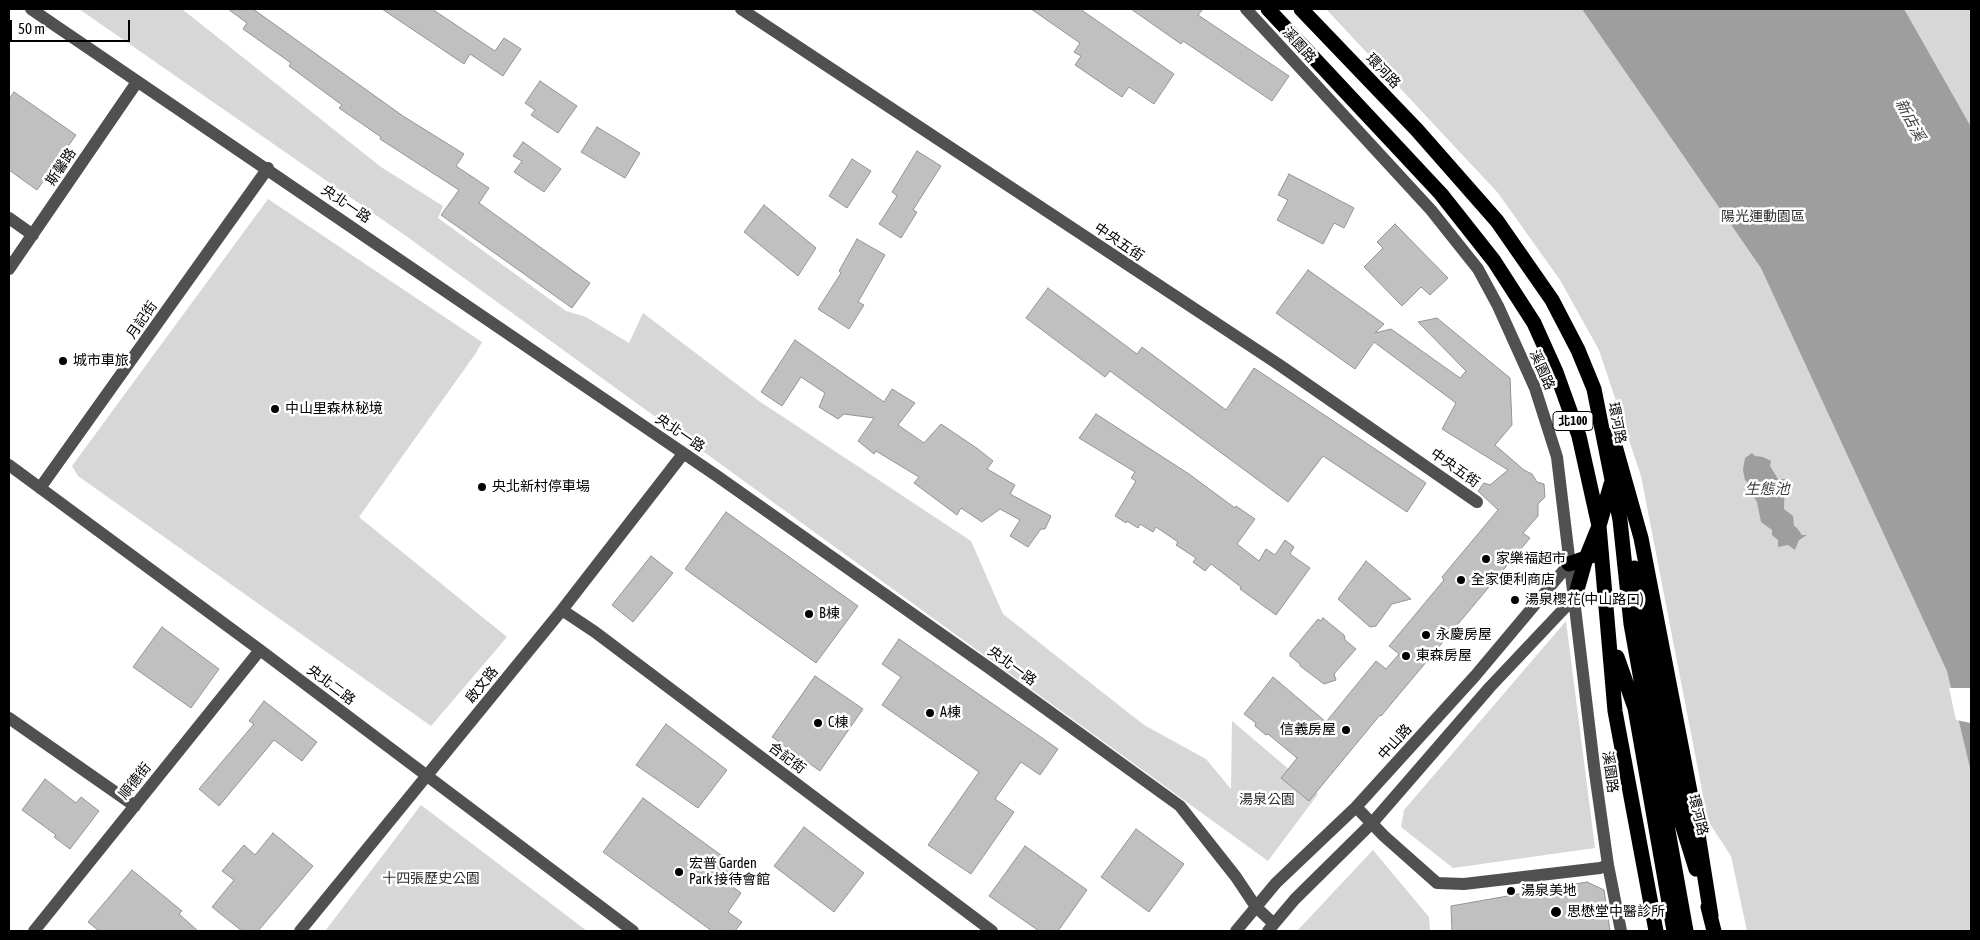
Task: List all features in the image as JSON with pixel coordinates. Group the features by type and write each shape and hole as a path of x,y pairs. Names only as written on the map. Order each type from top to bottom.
{"highway":[{"name":"北100","path":"1268,9 1441,194 1494,261 1534,322 1556,372 1578,436 1599,526 1615,711 1656,931"},
{"name":"環河路","path":"1301,9 1417,130 1496,220 1552,300 1578,350 1594,389 1620,520 1622,548 1631,552 1682,824 1714,931"},
{"path":"1594,389 1613,438 1641,538 1697,828 1711,916"},
{"path":"1575,597 1612,481"},
{"path":"1569,564 1622,548 1631,624 1686,931"},
{"path":"1609,637 1635,708 1674,931"}],"street":[{"name":"央北一路","path":"32,9 137,82 268,168 717,476 992,670 1180,806 1236,877 1271,928"},
{"name":"中央五街","path":"742,9 1278,364 1478,502"},
{"name":"溪園路","path":"1246,9 1431,210 1478,269 1498,306 1535,388 1557,457 1608,865 1621,931"},
{"name":"斯馨路","path":"9,269 137,82"},
{"name":"月記街","path":"40,488 268,168"},
{"path":"9,218 33,235"},
{"name":"啟文路","path":"300,931 562,610 683,454"},
{"name":"央北二路","path":"9,465 260,650 426,777 634,931"},
{"name":"中山路","path":"1236,931 1276,883 1356,807 1476,676 1569,564"},
{"path":"1271,928 1295,899 1373,822 1490,687 1575,597"},
{"name":"合記街","path":"562,610 595,632 992,931"},
{"name":"順德街","path":"34,931 260,650"},
{"path":"9,718 135,806"},
{"path":"1356,807 1373,822 1384,836 1437,883 1464,884 1600,868 1608,865"}],"green space":[{"name":"湯泉公園","path":"79,9 182,9 381,167 443,206 438,218 566,311 586,317 629,343 643,313 759,401 971,541 1003,614 1144,725 1206,759 1231,789 1232,721 1318,794 1268,861 406,236"},
{"name":"陽光運動園區","path":"1326,9 1971,9 1971,931 1747,931 1731,856 1708,821 1641,476 1599,350 1560,280 1498,193"},
{"name":"中山里森林秘境","path":"268,199 482,342 359,517 507,637 431,726 78,476 72,466"},
{"path":"1566,621 1595,848 1453,868 1401,827 1404,810"},
{"name":"十四張歷史公園","path":"421,805 587,931 325,931"},
{"path":"1373,850 1429,917 1430,931 1297,931"}],"water":[{"name":"新店溪","path":"1582,9 1904,9 1971,127 1971,772 1947,671 1761,268"},
{"name":"生態池","path":"1752,453 1755,456 1771,461 1770,466 1778,479 1785,479 1784,509 1793,516 1794,526 1802,535 1807,535 1799,540 1795,550 1788,545 1778,547 1778,540 1772,535 1772,530 1761,522 1757,502 1752,494 1751,486 1745,480 1743,470 1745,458"}],"pier":[{"path":"1949,688 1971,688 1971,723 1956,720"}],"building":[{"path":"228,9 253,9 403,116 464,154 456,166 489,188 479,203 590,283 572,308 441,215 459,190 380,139 381,137 339,108 342,105 289,66 291,63 243,29 247,23"},
{"path":"382,9 432,9 495,51 504,38 521,49 503,76 470,54 464,64"},
{"path":"1031,9 1080,9 1174,74 1154,104 1129,87 1122,97 1075,65 1081,56 1074,52 1080,43"},
{"path":"1131,9 1203,9 1198,15 1289,76 1272,101 1183,41 1181,44"},
{"path":"540,81 577,106 558,133 531,115 535,110 525,103"},
{"path":"14,92 76,135 37,190 9,170 9,99"},
{"path":"597,127 640,153 625,178 581,152"},
{"path":"523,142 561,169 544,192 514,172 522,161 513,156"},
{"path":"917,151 941,166 913,210 917,212 901,238 879,224 897,196 892,192"},
{"path":"852,159 871,171 847,208 829,196"},
{"path":"1289,174 1354,208 1344,228 1334,223 1323,244 1277,220 1288,200 1278,195"},
{"path":"764,205 816,248 798,276 744,232"},
{"path":"1395,224 1448,278 1430,295 1421,287 1402,306 1364,267 1383,248 1377,242"},
{"path":"857,239 885,255 858,302 864,305 849,329 818,309 841,273 839,271"},
{"path":"1308,270 1384,324 1375,333 1391,329 1460,378 1466,371 1418,322 1437,318 1510,378 1512,425 1495,445 1524,470 1532,474 1537,482 1544,484 1545,497 1538,504 1538,516 1523,533 1530,538 1309,801 1281,778 1297,758 1268,734 1266,735 1255,726 1256,723 1244,714 1273,677 1326,722 1376,661 1386,669 1399,654 1389,646 1444,580 1442,577 1498,510 1478,491 1484,483 1490,485 1508,470 1442,429 1456,403 1374,342 1355,369 1276,313"},
{"path":"1048,288 1137,354 1142,347 1226,410 1254,368 1426,483 1407,512 1323,456 1288,502 1110,371 1105,377 1026,318"},
{"path":"795,340 884,402 892,389 915,403 898,425 924,443 941,424 978,449 993,461 987,469 1015,485 1010,494 1051,516 1045,529 1041,529 1028,547 1010,536 1020,520 1000,509 982,522 961,508 957,515 914,483 919,477 876,451 874,454 858,441 874,418 844,414 838,419 819,407 825,393 801,377 782,406 761,392"},
{"path":"1096,414 1189,474 1235,508 1236,506 1255,519 1237,544 1259,561 1266,549 1275,555 1285,540 1294,547 1290,554 1310,568 1276,615 1240,589 1241,587 1211,564 1205,571 1193,562 1196,558 1176,545 1178,542 1156,527 1153,532 1140,524 1138,528 1115,516 1136,481 1131,478 1135,472 1079,438"},
{"path":"726,512 858,606 816,663 685,569"},
{"path":"651,556 673,573 633,622 612,605"},
{"path":"1366,561 1411,599 1392,604 1376,626 1370,627 1338,599"},
{"path":"1323,618 1344,635 1345,640 1356,649 1334,674 1336,680 1324,684 1290,656 1290,653 1318,619 1321,621"},
{"path":"162,627 219,669 191,708 133,667"},
{"name":"A棟","path":"899,639 1058,749 1040,775 1021,762 995,799 1014,812 971,874 928,845 979,772 882,705 901,677 882,664"},
{"name":"C棟","path":"815,676 863,709 820,771 772,737"},
{"path":"264,701 317,742 302,761 274,740 219,806 199,789 254,724 249,721"},
{"path":"666,724 727,770 698,808 636,765"},
{"path":"45,779 76,803 81,797 99,811 70,849 54,837 56,835 22,810"},
{"name":"宏普 Garden Park 接待會館","path":"643,798 733,864 722,879 741,893 728,912 742,922 735,931 712,931 603,852"},
{"path":"804,827 864,873 834,912 774,866"},
{"path":"1136,829 1184,864 1149,912 1101,877"},
{"path":"273,833 313,866 258,931 242,931 212,907 234,880 222,871 244,845 255,855"},
{"path":"1025,846 1087,890 1058,931 1039,931 989,896"},
{"path":"132,870 182,911 179,914 198,931 99,931 88,922"},
{"path":"1587,882 1604,890 1610,931 1452,931 1451,906"}],"place":[{"name":"城市車旅","path":"63,361"},
{"name":"中山里森林秘境","path":"275,409"},
{"name":"央北新村停車場","path":"482,487"},
{"name":"家樂福超市","path":"1486,559"},
{"name":"全家便利商店","path":"1461,580"},
{"name":"湯泉櫻花(中山路口)","path":"1515,600"},
{"name":"B棟","path":"809,614"},
{"name":"永慶房屋","path":"1426,635"},
{"name":"東森房屋","path":"1406,656"},
{"name":"A棟","path":"930,713"},
{"name":"C棟","path":"818,723"},
{"name":"信義房屋","path":"1346,730"},
{"name":"宏普 Garden Park 接待會館","path":"679,872"},
{"name":"湯泉美地","path":"1511,891"},
{"name":"思懋堂中醫診所","path":"1556,912"}]}
